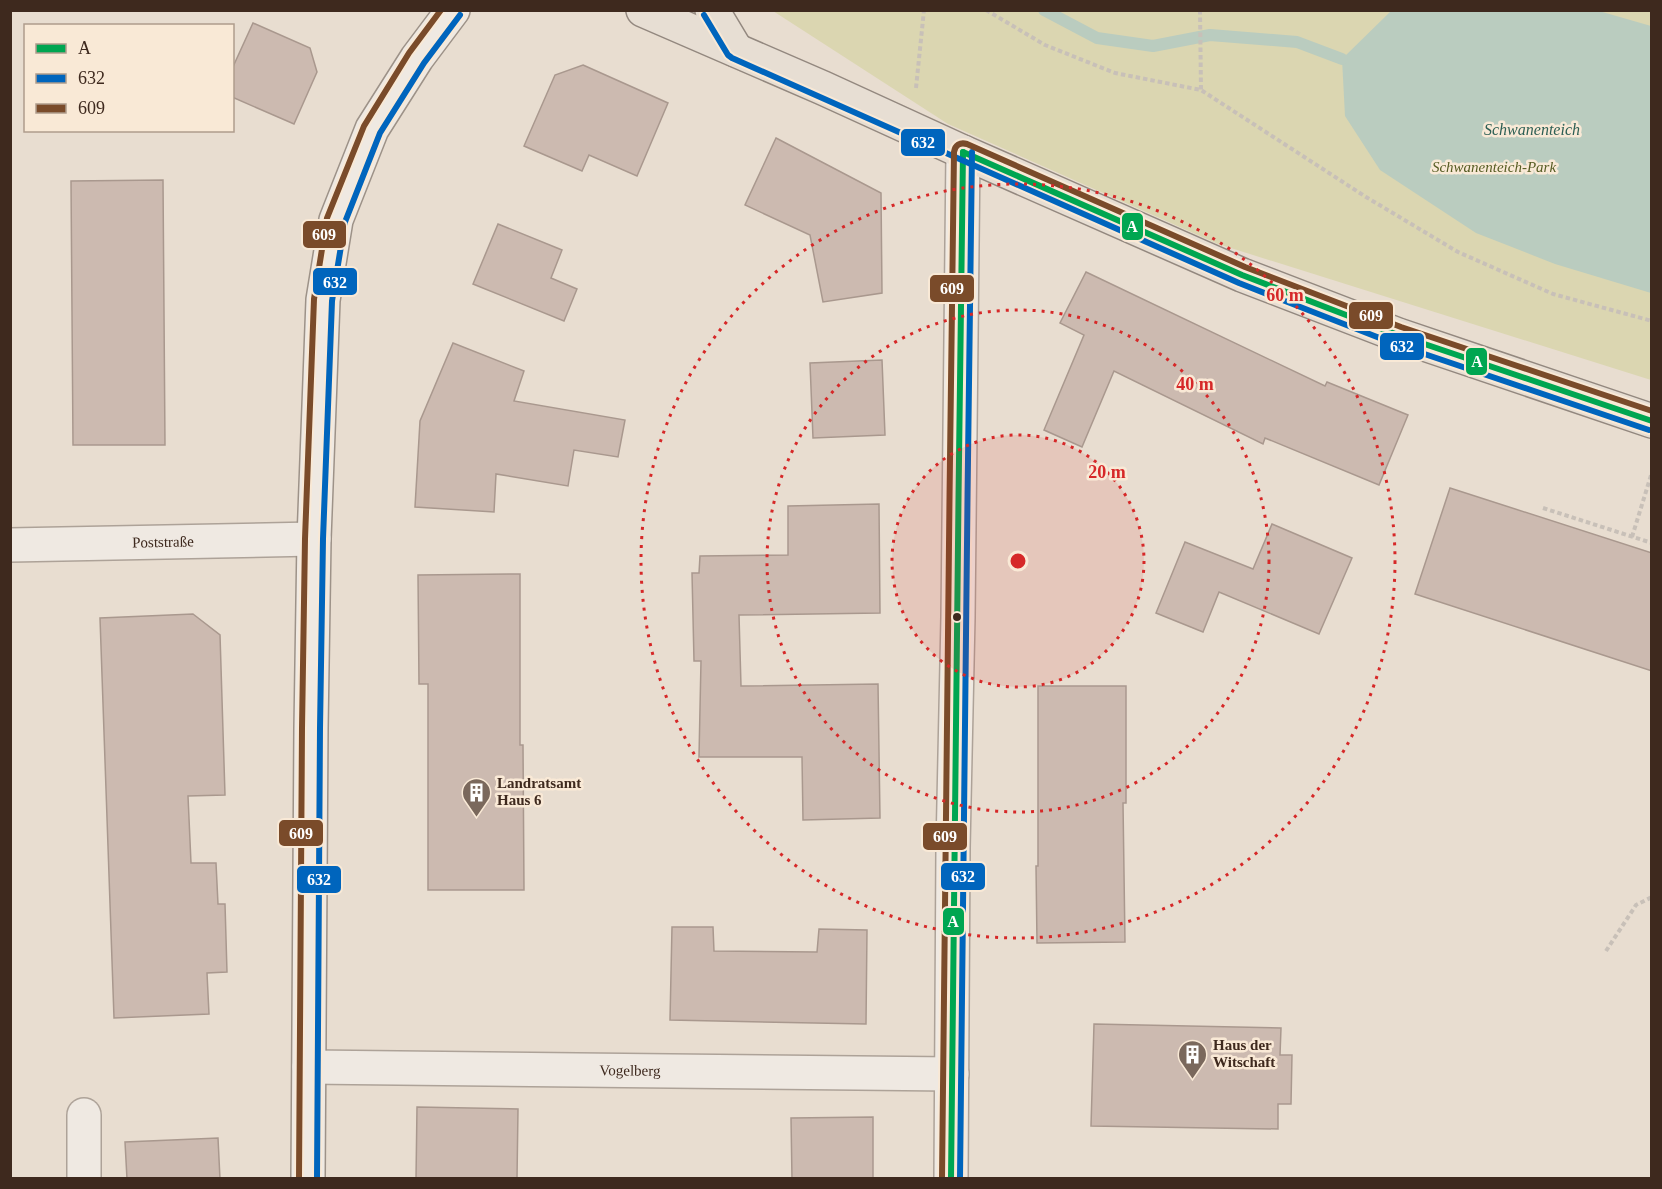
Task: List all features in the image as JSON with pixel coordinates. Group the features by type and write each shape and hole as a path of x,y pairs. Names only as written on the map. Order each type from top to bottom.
{"main road":[{"path":"643,10 1253,279 1398,335 1652,421"},
{"path":"712,10 736,50"}],"street":[{"path":"308,1179 310,740 314,539 323,300 336,220 372,129 411,67 453,10"},
{"path":"951,1179 953,848 963,152"},
{"name":"Poststraße","path":"10,545 314,539"},
{"name":"Vogelberg","path":"309,1066 952,1074"},
{"path":"84,1115 84,1179"}],"path":[{"path":"912,128 924,10"},
{"path":"986,10 1045,45 1115,73 1202,90 1356,191 1458,252 1553,294 1652,321"},
{"path":"1200,10 1202,90"},
{"path":"1632,537 1652,472"},
{"path":"1543,508 1652,543"},
{"path":"1606,951 1636,905 1652,897"}],"green space":[{"name":"Schwanenteich-Park","path":"773,11 1651,11 1651,380 1218,244 948,124"}],"water":[{"name":"Schwanenteich","path":"1391,11 1599,11 1651,26 1651,293 1555,264 1476,233 1380,170 1345,116 1342,59"}],"building":[{"path":"253,23 310,48 317,72 294,124 234,98 234,65"},
{"path":"583,65 668,103 637,176 589,155 582,171 524,146 555,75"},
{"path":"776,138 881,193 882,293 823,302 810,235 745,205"},
{"path":"163,180 165,445 73,445 71,181"},
{"path":"498,224 562,250 551,278 577,289 564,321 473,284"},
{"path":"1086,272 1325,386 1327,382 1408,415 1379,485 1265,438 1263,444 1114,371 1082,447 1044,430 1084,335 1060,323"},
{"path":"453,343 524,371 514,401 625,420 618,457 574,450 568,486 496,474 494,512 415,507 420,421"},
{"path":"882,360 885,435 813,438 810,363"},
{"path":"1450,488 1652,553 1652,671 1415,594"},
{"path":"879,504 880,613 739,615 741,686 878,684 880,818 803,820 802,757 699,757 701,661 694,661 692,573 699,573 700,556 788,555 788,506"},
{"path":"1272,524 1352,558 1319,634 1219,592 1203,632 1156,613 1185,542 1253,569"},
{"path":"520,574 520,745 523,745 524,890 428,890 428,684 419,684 418,575"},
{"path":"193,614 220,635 225,795 188,796 191,863 216,863 218,904 225,904 227,972 207,973 209,1014 114,1018 100,618"},
{"path":"1038,686 1126,686 1126,803 1123,803 1125,942 1037,943"},
{"path":"672,927 713,927 714,951 817,952 819,929 867,930 866,1024 670,1020"},
{"name":"Haus der Witschaft","path":"1094,1024 1281,1028 1280,1055 1292,1055 1291,1104 1278,1104 1278,1129 1091,1126"},
{"path":"417,1107 518,1109 517,1179 416,1179"},
{"path":"873,1117 873,1179 792,1179 791,1118"},
{"path":"218,1138 220,1179 127,1179 125,1142"}],"waterway":[{"path":"1044,10 1097,38 1153,46 1210,35 1297,42 1342,59"}],"transit line":[{"name":"609","path":"299,1178 305,539 314,299 327,218 364,126 409,53 441,10"},
{"name":"632","path":"317,1178 323,539 332,301 345,222 380,133 424,63 460,15"},
{"name":"632","path":"704,15 732,58 1239,283 1395,344 1649,430"},
{"name":"609","path":"942,1178 954,152 957,146 962,143 967,144 1245,267 1401,327 1652,411"},
{"name":"A","path":"963,152 1242,275 1398,335 1652,421"},
{"name":"A","path":"951,1178 963,152"},
{"name":"632","path":"960,1178 972,152"}],"place":[{"name":"Landratsamt Haus 6","path":"476,818"},
{"name":"Haus der Witschaft","path":"1192,1080"}]}
